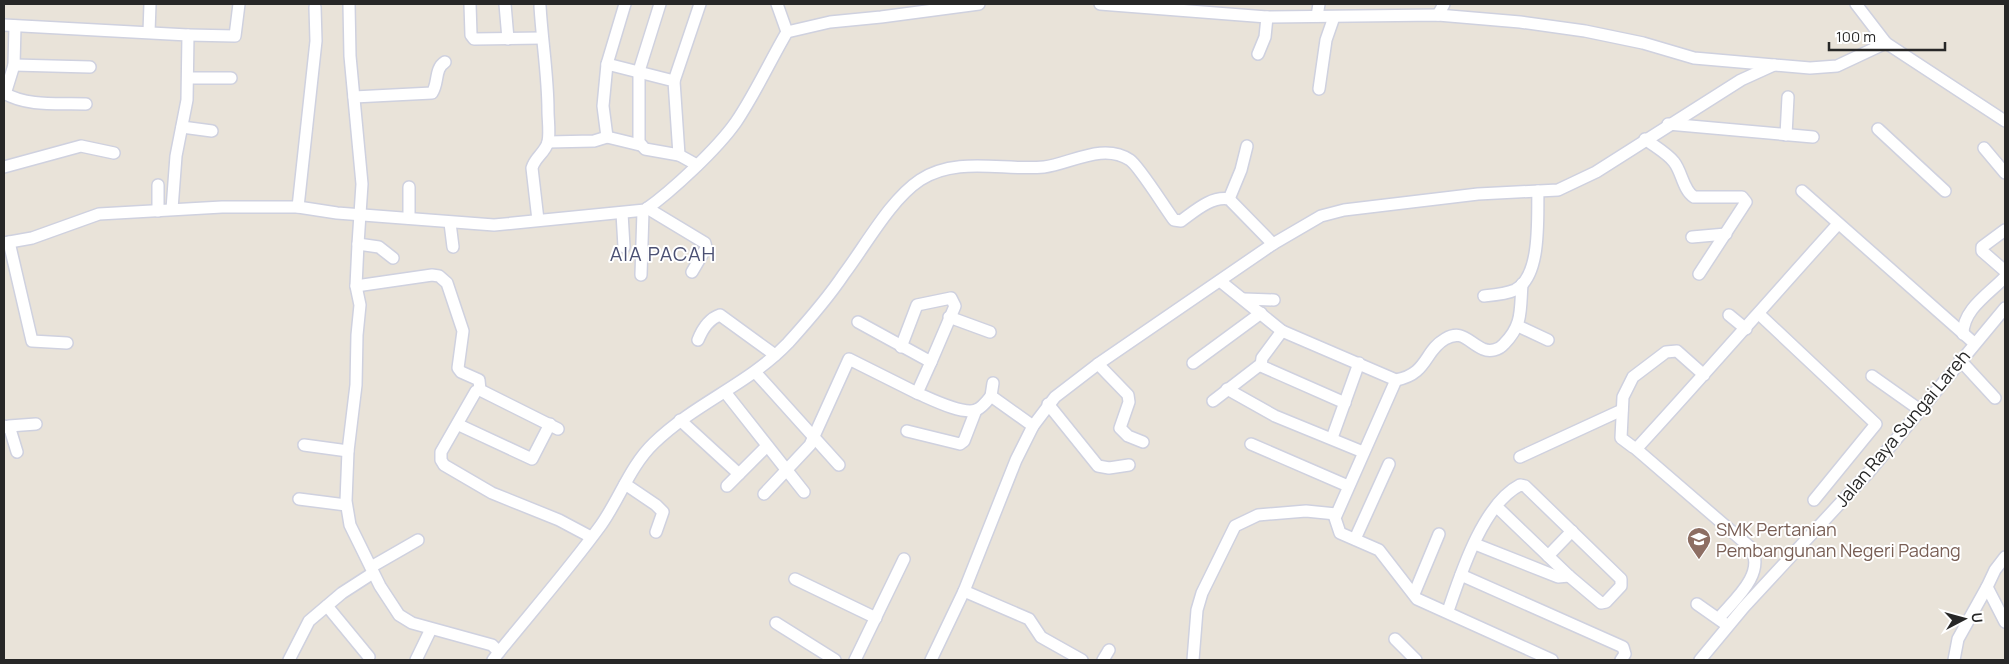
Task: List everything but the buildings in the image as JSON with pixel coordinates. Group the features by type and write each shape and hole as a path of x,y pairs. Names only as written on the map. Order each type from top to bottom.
{"street":[{"path":"149,32 150,4"},
{"path":"86,104 28,102 16,100 5,93 14,65 9,26 235,36 239,4"},
{"path":"349,4 350,56 362,184 356,286 360,305 356,385 348,451 346,506 350,525 372,570 399,614 412,623 484,642 492,646 496,656 591,538 653,444 680,420 756,373 788,343 844,275 904,194 921,180 937,172 968,166 1046,167 1080,156 1099,154 1130,160 1174,220 1181,221 1200,207 1220,197 1229,198 1273,244"},
{"path":"470,4 472,38 478,40 542,38"},
{"path":"505,4 508,39"},
{"path":"606,137 603,106 607,64 625,4"},
{"path":"640,145 639,71 660,4"},
{"path":"679,155 674,82 700,4"},
{"path":"777,4 788,32"},
{"path":"67,343 55,340 32,341 7,242 53,231 88,216 222,206 298,207 450,223 494,225 645,210 658,202 735,123 788,32 830,22 881,18 979,4"},
{"path":"1100,4 1187,7 1267,16 1334,17 1367,9 1520,22 1585,31 1643,43 1694,58 1810,68 1831,67 1886,43"},
{"path":"1317,16 1319,4"},
{"path":"1438,15 1444,4"},
{"path":"1856,4 1886,43 2005,121"},
{"path":"538,220 532,168 534,161 543,152 548,142 548,86 540,6"},
{"path":"298,207 316,41 315,7"},
{"path":"1258,54 1265,37 1267,16"},
{"path":"1319,89 1326,40 1334,17"},
{"path":"172,209 173,175 182,127 188,78 188,35"},
{"path":"354,97 432,93 439,66 444,62"},
{"path":"607,64 639,71 674,82"},
{"path":"14,65 90,67"},
{"path":"930,660 964,591 1016,460 1033,426 1048,404 1098,364 1273,244 1321,216 1344,210 1478,194 1558,190 1596,172 1668,124 1741,80 1774,65"},
{"path":"188,78 231,78"},
{"path":"1786,135 1788,97"},
{"path":"1668,124 1813,137"},
{"path":"182,127 212,131"},
{"path":"1878,129 1945,191"},
{"path":"548,142 594,141 606,137 640,145 645,150 679,155 697,164"},
{"path":"1645,139 1673,160 1682,174 1687,190 1694,197 1726,196 1744,199 1745,205 1699,274"},
{"path":"4,167 81,146 114,153"},
{"path":"1229,198 1241,170 1247,146"},
{"path":"1984,148 2005,173"},
{"path":"158,185 158,211"},
{"path":"409,187 409,218"},
{"path":"1220,281 1282,330 1359,363 1388,378 1396,380 1405,378 1421,368 1441,342 1452,336 1465,336 1483,349 1494,350 1508,341 1518,326 1522,284 1535,257 1538,191"},
{"path":"1802,191 1974,343"},
{"path":"645,210 705,242 706,248 692,272"},
{"path":"641,275 645,210"},
{"path":"622,213 624,247"},
{"path":"450,223 453,247"},
{"path":"1635,448 1746,329 1838,224"},
{"path":"2005,230 1982,247 1982,251 2005,271"},
{"path":"1692,237 1726,234"},
{"path":"358,244 379,247 393,258"},
{"path":"356,286 432,275 443,278 447,283 463,331 458,368 461,372 478,380 480,390"},
{"path":"1964,334 1964,320 1969,311 2005,277"},
{"path":"1484,296 1507,292 1522,284"},
{"path":"901,346 918,305 951,298 954,301 955,306 917,393"},
{"path":"1244,299 1274,300"},
{"name":"Jalan Raya Sungai Lareh","path":"1700,660 1723,622 1869,472 1974,343 2005,308"},
{"path":"1193,363 1261,313"},
{"path":"1759,314 1876,424 1814,500"},
{"path":"698,340 703,328 720,315 775,355"},
{"path":"1729,315 1746,329"},
{"path":"949,318 990,332"},
{"path":"858,322 930,362"},
{"path":"1518,326 1548,340"},
{"path":"1213,401 1261,364 1262,358 1282,330"},
{"path":"1697,604 1723,622 1750,580 1755,566 1754,553 1751,548 1621,438 1624,397 1633,377 1666,352 1677,351 1704,375"},
{"path":"764,494 810,445 849,359 917,393 950,407 976,410"},
{"path":"1960,360 1995,398"},
{"path":"1332,438 1359,363"},
{"path":"1098,364 1128,395 1129,402 1120,428 1128,436 1143,442"},
{"path":"1261,364 1263,368 1346,403"},
{"path":"756,373 839,465"},
{"path":"1872,376 1920,410"},
{"path":"1396,380 1377,428 1363,452 1336,514 1335,518 1340,533 1379,550 1417,599 1448,611 1548,659"},
{"path":"907,431 960,444 964,441 976,410 991,396 993,383"},
{"path":"1227,389 1275,416 1363,452"},
{"path":"480,390 476,392 441,452 441,460 444,465 492,493 559,520 591,538"},
{"path":"458,424 532,459 554,426 480,390"},
{"path":"725,392 804,492"},
{"path":"991,396 1033,426"},
{"path":"1048,404 1098,466 1109,468 1129,465"},
{"path":"1520,457 1622,410"},
{"path":"680,420 739,474"},
{"path":"16,452 6,426 36,424"},
{"path":"1251,444 1348,486"},
{"path":"304,445 348,451"},
{"path":"727,486 767,446"},
{"path":"1354,539 1389,464"},
{"path":"625,484 656,504 663,512 656,532"},
{"path":"1448,611 1475,544 1496,506 1518,485 1525,486 1620,579 1622,584 1606,602 1602,603 1569,576 1496,506"},
{"path":"299,499 346,506"},
{"path":"1193,660 1197,610 1202,593 1235,526 1258,515 1306,511 1336,514"},
{"path":"1548,556 1572,531"},
{"path":"1414,594 1439,534"},
{"path":"289,660 309,621 372,570 418,540"},
{"path":"1475,544 1558,577 1569,576"},
{"path":"1954,660 1958,639 1995,570 2005,557"},
{"path":"855,660 904,559"},
{"path":"1461,575 1623,647 1626,654 1621,660"},
{"path":"795,579 876,618"},
{"path":"1987,586 2005,622"},
{"path":"964,591 1029,619 1041,637 1082,660"},
{"path":"327,606 369,657"},
{"path":"776,623 836,660"},
{"path":"416,660 431,629"},
{"path":"1395,639 1416,660"},
{"path":"1103,660 1109,650"}],"place":[{"name":"SMK Pertanian Pembangunan Negeri Padang","path":"1699,560"}],"district":[{"name":"AIA PACAH","path":"663,253"}]}
